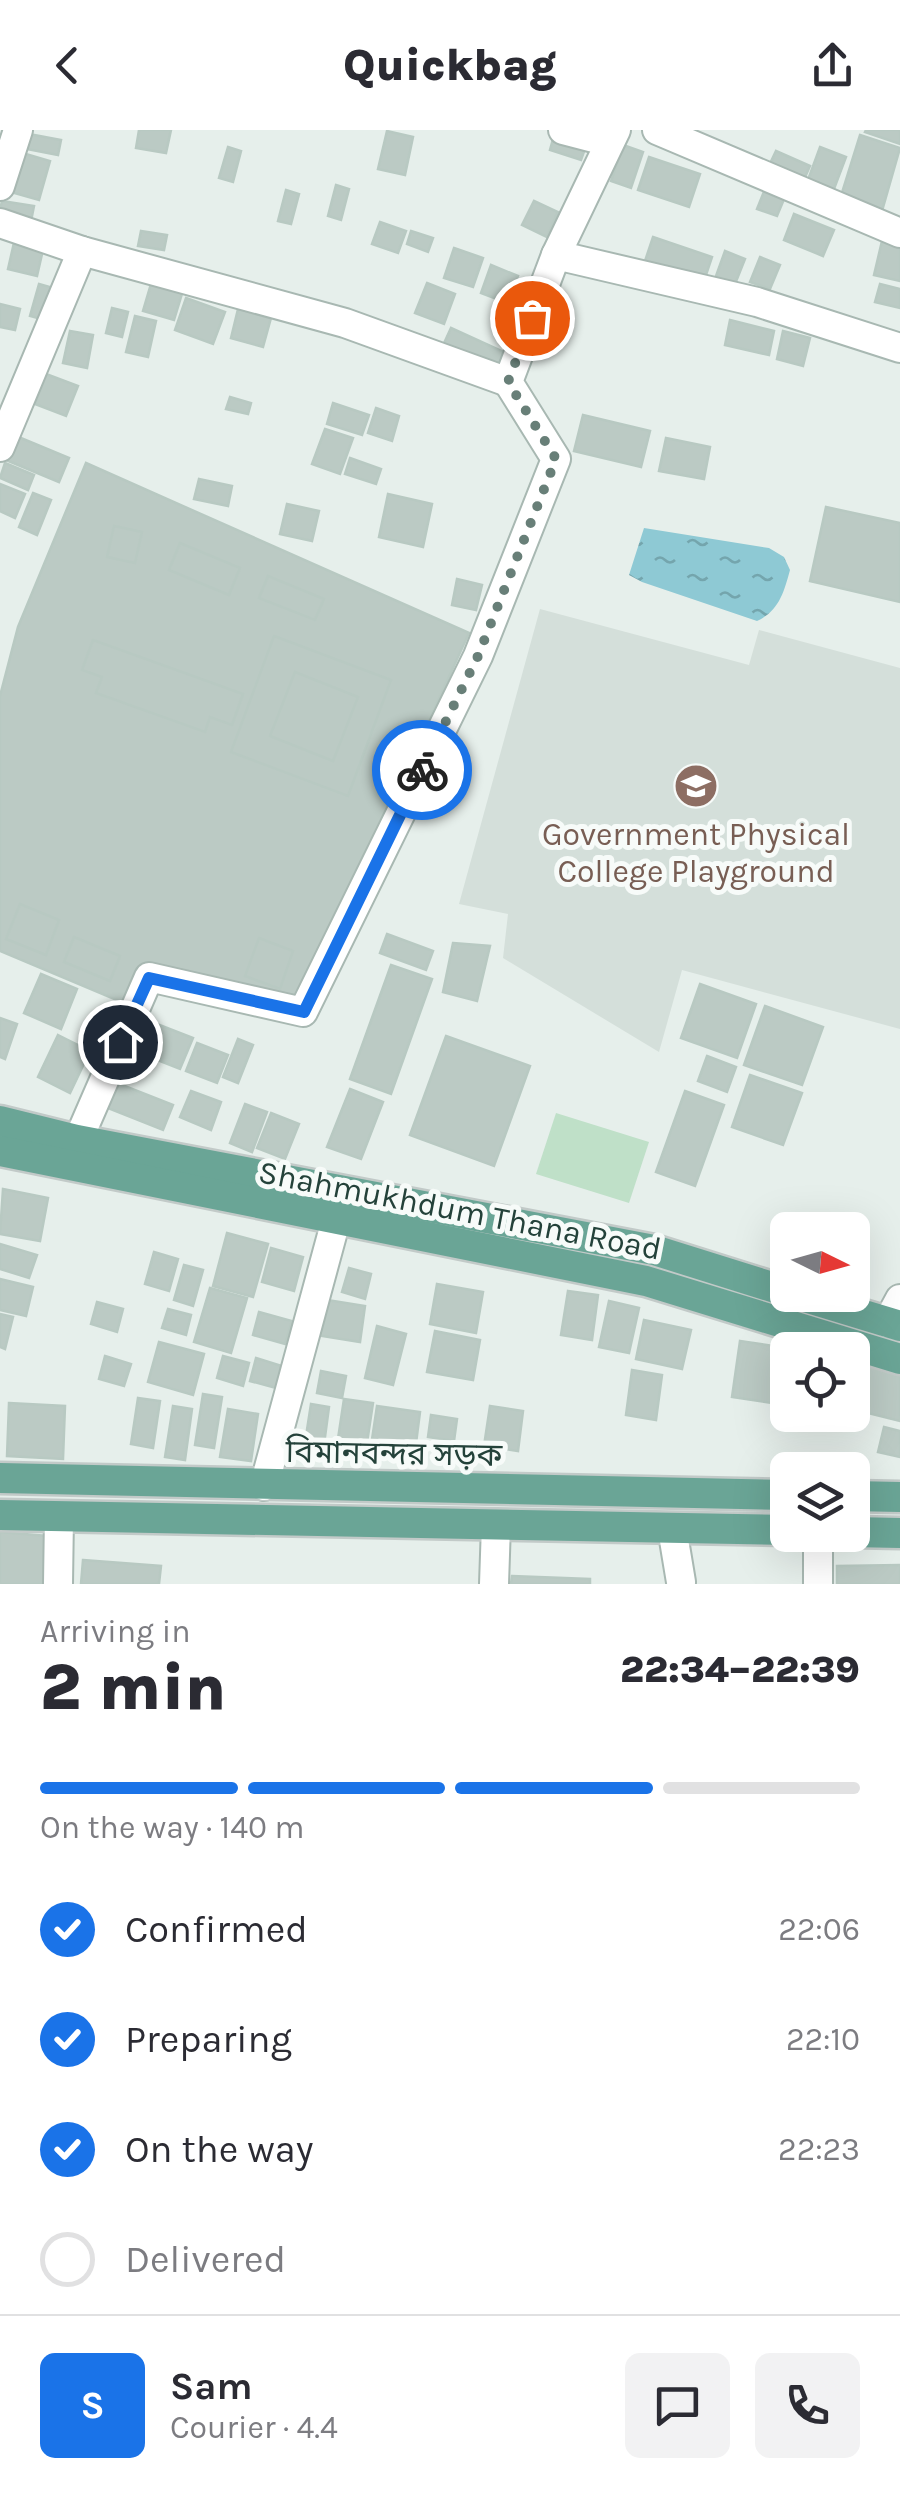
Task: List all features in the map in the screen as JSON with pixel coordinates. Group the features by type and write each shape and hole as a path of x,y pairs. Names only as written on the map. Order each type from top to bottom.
{"main road":[{"name":"Shahmukhdum Thana Road","path":"0,1121 72,1154 337,1222 646,1281 900,1359"},
{"name":"Shahmukhdum Thana Road","path":"0,1151 72,1154 344,1191 654,1250 770,1286"},
{"path":"870,1310 896,1316"},
{"name":"বিমানবন্দর সড়ক","path":"0,1478 770,1495"},
{"path":"870,1496 900,1497"},
{"path":"0,1515 770,1530"},
{"path":"870,1532 900,1533"}],"street":[{"path":"0,186 18,130"},
{"path":"508,382 556,255 612,136 563,130"},
{"path":"657,130 900,233"},
{"path":"0,224 82,251 345,322 508,382 556,459 478,656 304,1012 149,978 72,1154"},
{"path":"0,447 82,251"},
{"path":"556,255 757,302 900,348"},
{"path":"264,1486 344,1191"},
{"path":"58,1584 59,1516"},
{"path":"494,1584 496,1525"},
{"path":"672,1528 681,1582"},
{"path":"818,1552 818,1584"}],"shaded area":[{"name":"Government Physical College Playground","path":"540,609 749,665 759,630 900,668 900,1029 682,970 659,1052 503,958 508,914 459,904"}],"green space":[{"path":"556,1113 649,1142 629,1203 536,1174"}],"water":[{"path":"644,528 769,548 784,557 790,570 780,600 757,621 642,582 629,575"}],"building":[{"path":"139,130 171,130 166,153 136,148"},
{"path":"900,130 900,144 865,132"},
{"path":"387,131 413,137 405,175 378,169"},
{"path":"555,132 587,143 581,160 550,150"},
{"path":"29,134 61,140 58,155 27,149"},
{"path":"860,135 900,148 878,225 836,212"},
{"path":"623,145 643,152 631,188 611,181"},
{"path":"228,147 241,151 233,182 219,178"},
{"path":"820,147 846,157 831,197 805,188"},
{"path":"776,151 810,166 802,184 768,168"},
{"path":"19,152 50,161 39,200 7,191"},
{"path":"649,157 700,174 689,207 638,190"},
{"path":"767,184 787,192 777,216 757,209"},
{"path":"336,185 349,189 341,220 328,216"},
{"path":"286,190 299,194 291,224 278,221"},
{"path":"2,201 34,206 31,221 0,210"},
{"path":"534,201 558,212 547,237 522,225"},
{"path":"794,214 834,230 823,256 784,240"},
{"path":"380,222 406,231 398,253 372,244"},
{"path":"141,231 167,235 164,250 138,246"},
{"path":"411,231 433,238 428,252 407,244"},
{"path":"16,234 45,241 37,276 8,269"},
{"path":"653,237 712,257 702,287 643,267"},
{"path":"882,241 900,245 900,281 874,275"},
{"path":"454,248 483,258 473,287 444,278"},
{"path":"725,251 745,259 735,284 716,276"},
{"path":"760,257 780,265 770,289 750,282"},
{"path":"491,265 518,276 507,303 481,293"},
{"path":"153,277 184,287 174,320 143,311"},
{"path":"427,283 455,294 444,324 415,313"},
{"path":"39,284 57,289 48,321 30,316"},
{"path":"880,284 900,289 900,308 875,302"},
{"path":"186,298 225,312 213,344 175,330"},
{"path":"0,304 20,309 15,330 0,327"},
{"path":"112,308 128,312 122,337 106,333"},
{"path":"238,309 271,318 263,347 231,338"},
{"path":"135,316 156,321 148,357 126,352"},
{"path":"730,320 774,331 769,355 725,345"},
{"path":"451,328 504,352 488,387 435,363"},
{"path":"70,331 93,335 87,368 63,363"},
{"path":"783,331 810,338 803,366 777,359"},
{"path":"46,374 78,386 66,416 35,404"},
{"path":"230,397 251,403 248,414 226,409"},
{"path":"333,403 369,415 362,435 327,424"},
{"path":"376,408 399,416 392,441 368,433"},
{"path":"583,415 650,431 641,467 574,451"},
{"path":"325,429 353,438 340,474 312,464"},
{"path":"16,436 69,458 59,482 6,460"},
{"path":"666,438 710,447 704,479 659,471"},
{"path":"350,458 381,469 376,484 345,474"},
{"path":"5,463 34,475 28,490 0,478"},
{"path":"86,463 469,633 300,1003 148,965 126,1004 0,951 0,696 18,627"},
{"path":"199,479 232,486 228,506 194,499"},
{"path":"0,484 25,494 15,518 0,511"},
{"path":"33,493 51,500 37,535 19,527"},
{"path":"388,494 432,504 423,547 379,537"},
{"path":"287,504 319,511 312,541 280,534"},
{"path":"826,507 900,523 900,602 810,581"},
{"path":"114,526 142,532 135,563 107,557"},
{"path":"180,543 240,568 229,595 169,570"},
{"path":"268,576 324,599 315,620 259,598"},
{"path":"457,579 482,585 476,610 452,605"},
{"path":"274,636 391,680 348,796 231,752","holes":["295,672 358,697 333,761 270,736"]},
{"path":"93,640 243,694 232,725 210,717 205,732 96,693 102,677 82,670"},
{"path":"20,904 59,920 46,955 6,939"},
{"path":"387,934 433,951 426,970 380,953"},
{"path":"74,937 120,956 110,981 64,962"},
{"path":"259,938 293,951 280,989 245,976"},
{"path":"453,943 490,946 477,1001 443,992"},
{"path":"391,965 432,979 391,1094 350,1079"},
{"path":"41,974 77,989 61,1029 24,1013"},
{"path":"700,984 756,1004 737,1058 681,1038"},
{"path":"765,1006 823,1027 802,1085 744,1065"},
{"path":"0,1018 17,1024 5,1059 0,1057"},
{"path":"144,1019 193,1038 180,1069 132,1050"},
{"path":"58,1035 90,1051 70,1093 38,1077"},
{"path":"446,1036 530,1066 494,1166 410,1135"},
{"path":"238,1039 253,1045 238,1083 223,1077"},
{"path":"197,1043 228,1055 217,1083 186,1071"},
{"path":"707,1056 736,1067 727,1092 698,1081"},
{"path":"750,1075 802,1093 783,1145 732,1127"},
{"path":"117,1083 173,1105 163,1130 108,1108"},
{"path":"350,1089 383,1102 361,1159 327,1147"},
{"path":"191,1091 221,1102 211,1130 180,1117"},
{"path":"685,1091 724,1105 695,1186 656,1172"},
{"path":"245,1104 267,1112 252,1152 230,1143"},
{"path":"271,1113 299,1124 285,1159 257,1148"},
{"path":"3,1189 48,1198 40,1241 0,1234"},
{"path":"227,1233 268,1244 253,1297 213,1286"},
{"path":"0,1244 37,1255 29,1278 0,1269"},
{"path":"271,1248 303,1257 294,1291 262,1282"},
{"path":"154,1252 178,1259 169,1291 145,1284"},
{"path":"184,1265 203,1270 193,1306 174,1300"},
{"path":"349,1268 371,1274 365,1299 342,1292"},
{"path":"0,1279 33,1287 26,1316 0,1310"},
{"path":"437,1284 483,1292 476,1333 430,1324"},
{"path":"210,1288 247,1298 231,1353 194,1342"},
{"path":"568,1291 598,1295 592,1340 561,1335"},
{"path":"321,1299 365,1306 360,1342 316,1335"},
{"path":"609,1301 639,1308 629,1353 599,1347"},
{"path":"97,1302 123,1309 117,1332 91,1324"},
{"path":"168,1309 191,1315 186,1335 162,1328"},
{"path":"259,1312 292,1321 285,1344 253,1335"},
{"path":"0,1314 13,1317 5,1349 0,1347"},
{"path":"644,1320 691,1330 682,1369 636,1359"},
{"path":"377,1326 406,1334 393,1385 365,1378"},
{"path":"435,1331 480,1340 473,1380 427,1372"},
{"path":"740,1341 770,1345 770,1403 732,1397"},
{"path":"159,1342 204,1354 193,1395 148,1382"},
{"path":"105,1356 131,1364 124,1386 99,1379"},
{"path":"223,1356 249,1363 243,1386 217,1378"},
{"path":"256,1358 282,1366 276,1388 250,1381"},
{"path":"870,1366 900,1373 900,1421 870,1414"},
{"path":"632,1370 662,1375 656,1420 626,1415"},
{"path":"321,1371 346,1376 342,1398 317,1393"},
{"path":"203,1394 222,1397 214,1448 195,1445"},
{"path":"138,1398 160,1401 153,1448 131,1444"},
{"path":"344,1399 373,1403 365,1456 336,1452"},
{"path":"9,1403 65,1406 63,1459 7,1456"},
{"path":"311,1404 329,1407 323,1452 304,1449"},
{"path":"173,1406 192,1409 185,1460 165,1457"},
{"path":"377,1406 420,1412 414,1459 370,1453"},
{"path":"490,1406 523,1411 518,1451 484,1446"},
{"path":"228,1409 258,1414 251,1461 220,1457"},
{"path":"431,1415 457,1419 454,1441 428,1437"},
{"path":"884,1427 900,1431 900,1457 878,1452"},
{"path":"0,1532 47,1536 44,1584 0,1584"},
{"path":"83,1560 161,1566 159,1584 81,1584"},
{"path":"900,1565 900,1584 837,1584 837,1566"},
{"path":"512,1576 590,1579 590,1584 511,1584"}],"way so far":[{"path":"422,770 478,656 556,459 508,382 532,318"}],"place":[{"name":"Government Physical College Playground","path":"696,786"}],"route":[{"path":"120,1042 149,978 304,1012 422,770"}]}
